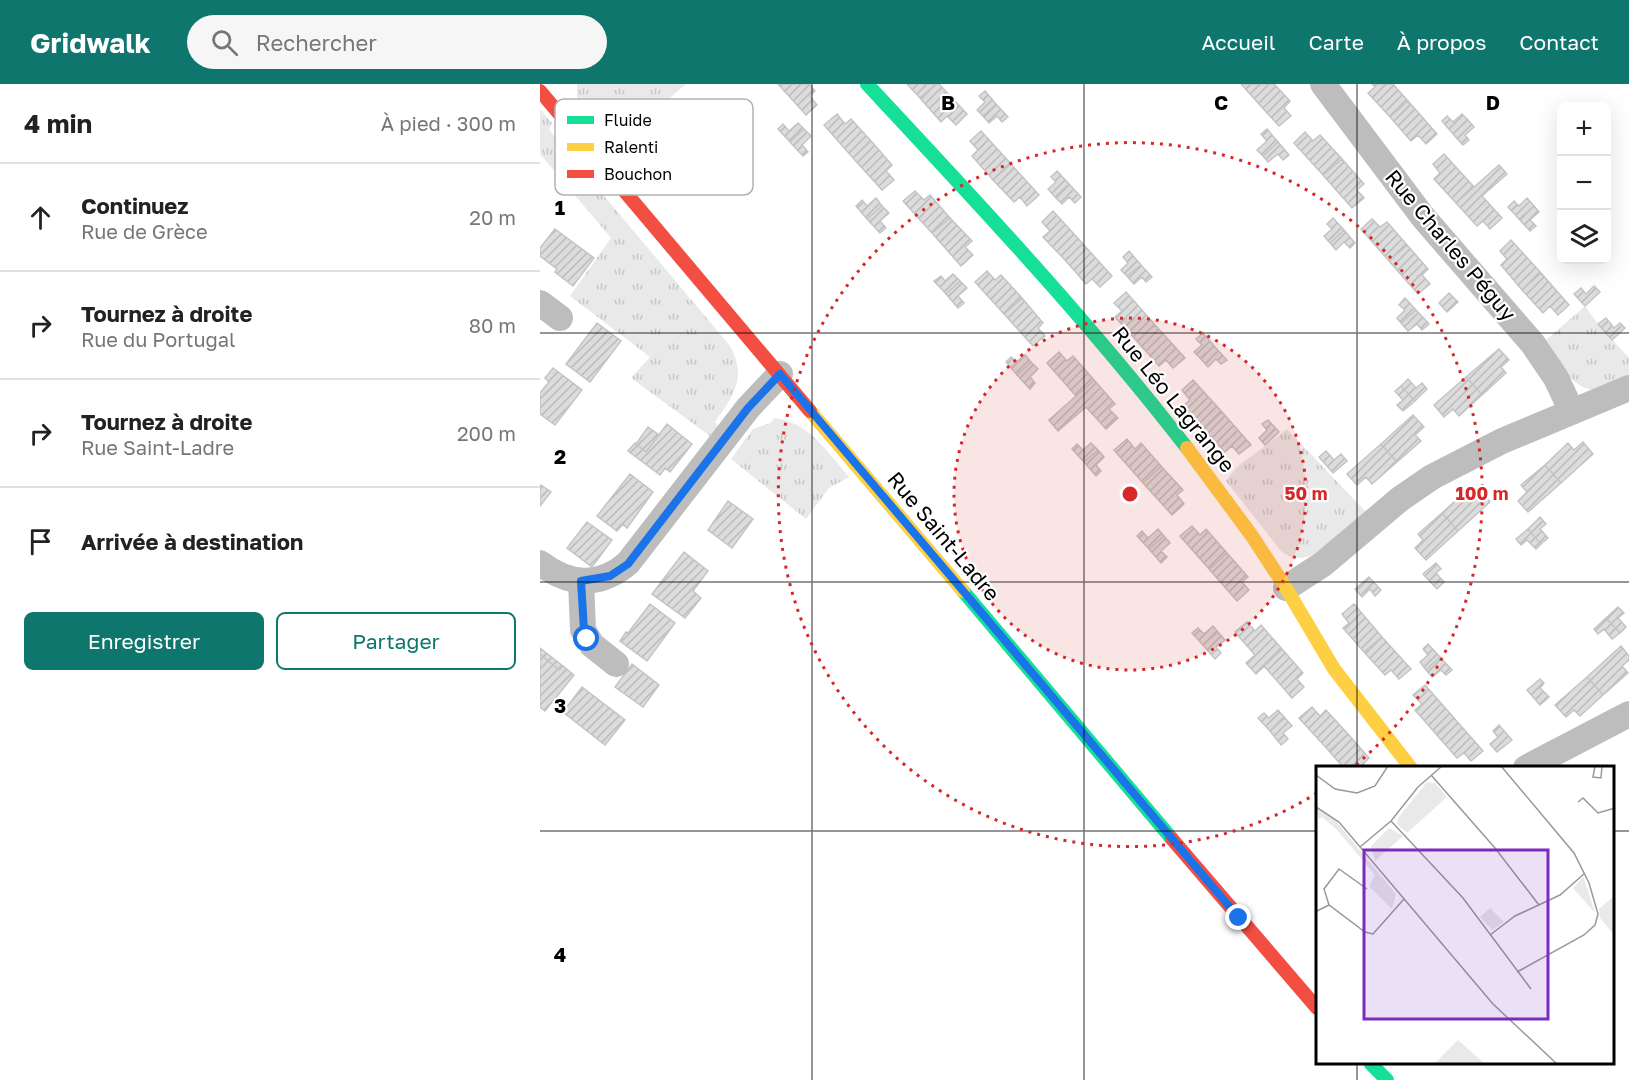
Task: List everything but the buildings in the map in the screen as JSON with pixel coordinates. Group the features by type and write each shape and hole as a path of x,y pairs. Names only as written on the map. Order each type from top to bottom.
{"street":[{"name":"Rue Léo Lagrange","path":"867,84 1034,263 1127,372 1214,482 1286,588 1334,669 1409,766"},
{"name":"Rue Charles Péguy","path":"1323,84 1423,217 1533,344 1556,378 1572,412"},
{"name":"Rue Saint-Ladre","path":"540,91 555,109"},
{"name":"Rue Saint-Ladre","path":"628,195 1273,959 1316,1007"},
{"path":"540,563 559,576 581,581 610,576 628,564 748,408 780,374"},
{"path":"1286,588 1323,564 1400,499 1432,477 1502,441 1629,388"},
{"path":"581,581 584,630 592,645 616,664"},
{"path":"1530,766 1629,714"},
{"path":"1372,1065 1387,1080"}],"green space":[{"path":"577,84 686,84 668,99 577,99"},
{"path":"540,109 552,123 549,129 555,137 555,172 540,154"},
{"path":"575,195 603,195 730,346 738,368 736,386 733,395 715,422 718,426 710,436 631,378 650,357 570,296 611,238"},
{"path":"1585,306 1629,358 1629,377 1598,389 1580,386 1573,380 1560,365 1545,341"},
{"path":"775,418 787,421 808,432 849,477 829,488 806,519 731,459 753,429 770,423"},
{"path":"1287,429 1366,512 1337,539 1315,554 1304,558 1293,557 1281,551 1226,481 1237,467"}],"traffic: fast":[{"path":"867,84 1071,308 1187,448"},
{"path":"963,591 1172,839"},
{"path":"1372,1065 1387,1080"}],"traffic: slow":[{"path":"810,411 963,591"},
{"path":"1187,448 1252,536 1334,669 1409,766"}],"traffic: jam":[{"path":"540,91 555,109"},
{"path":"628,195 810,411"},
{"path":"1172,839 1316,1007"}],"route":[{"path":"587,639 582,620 581,581 610,576 628,564 748,408 780,374 1239,918"}]}
